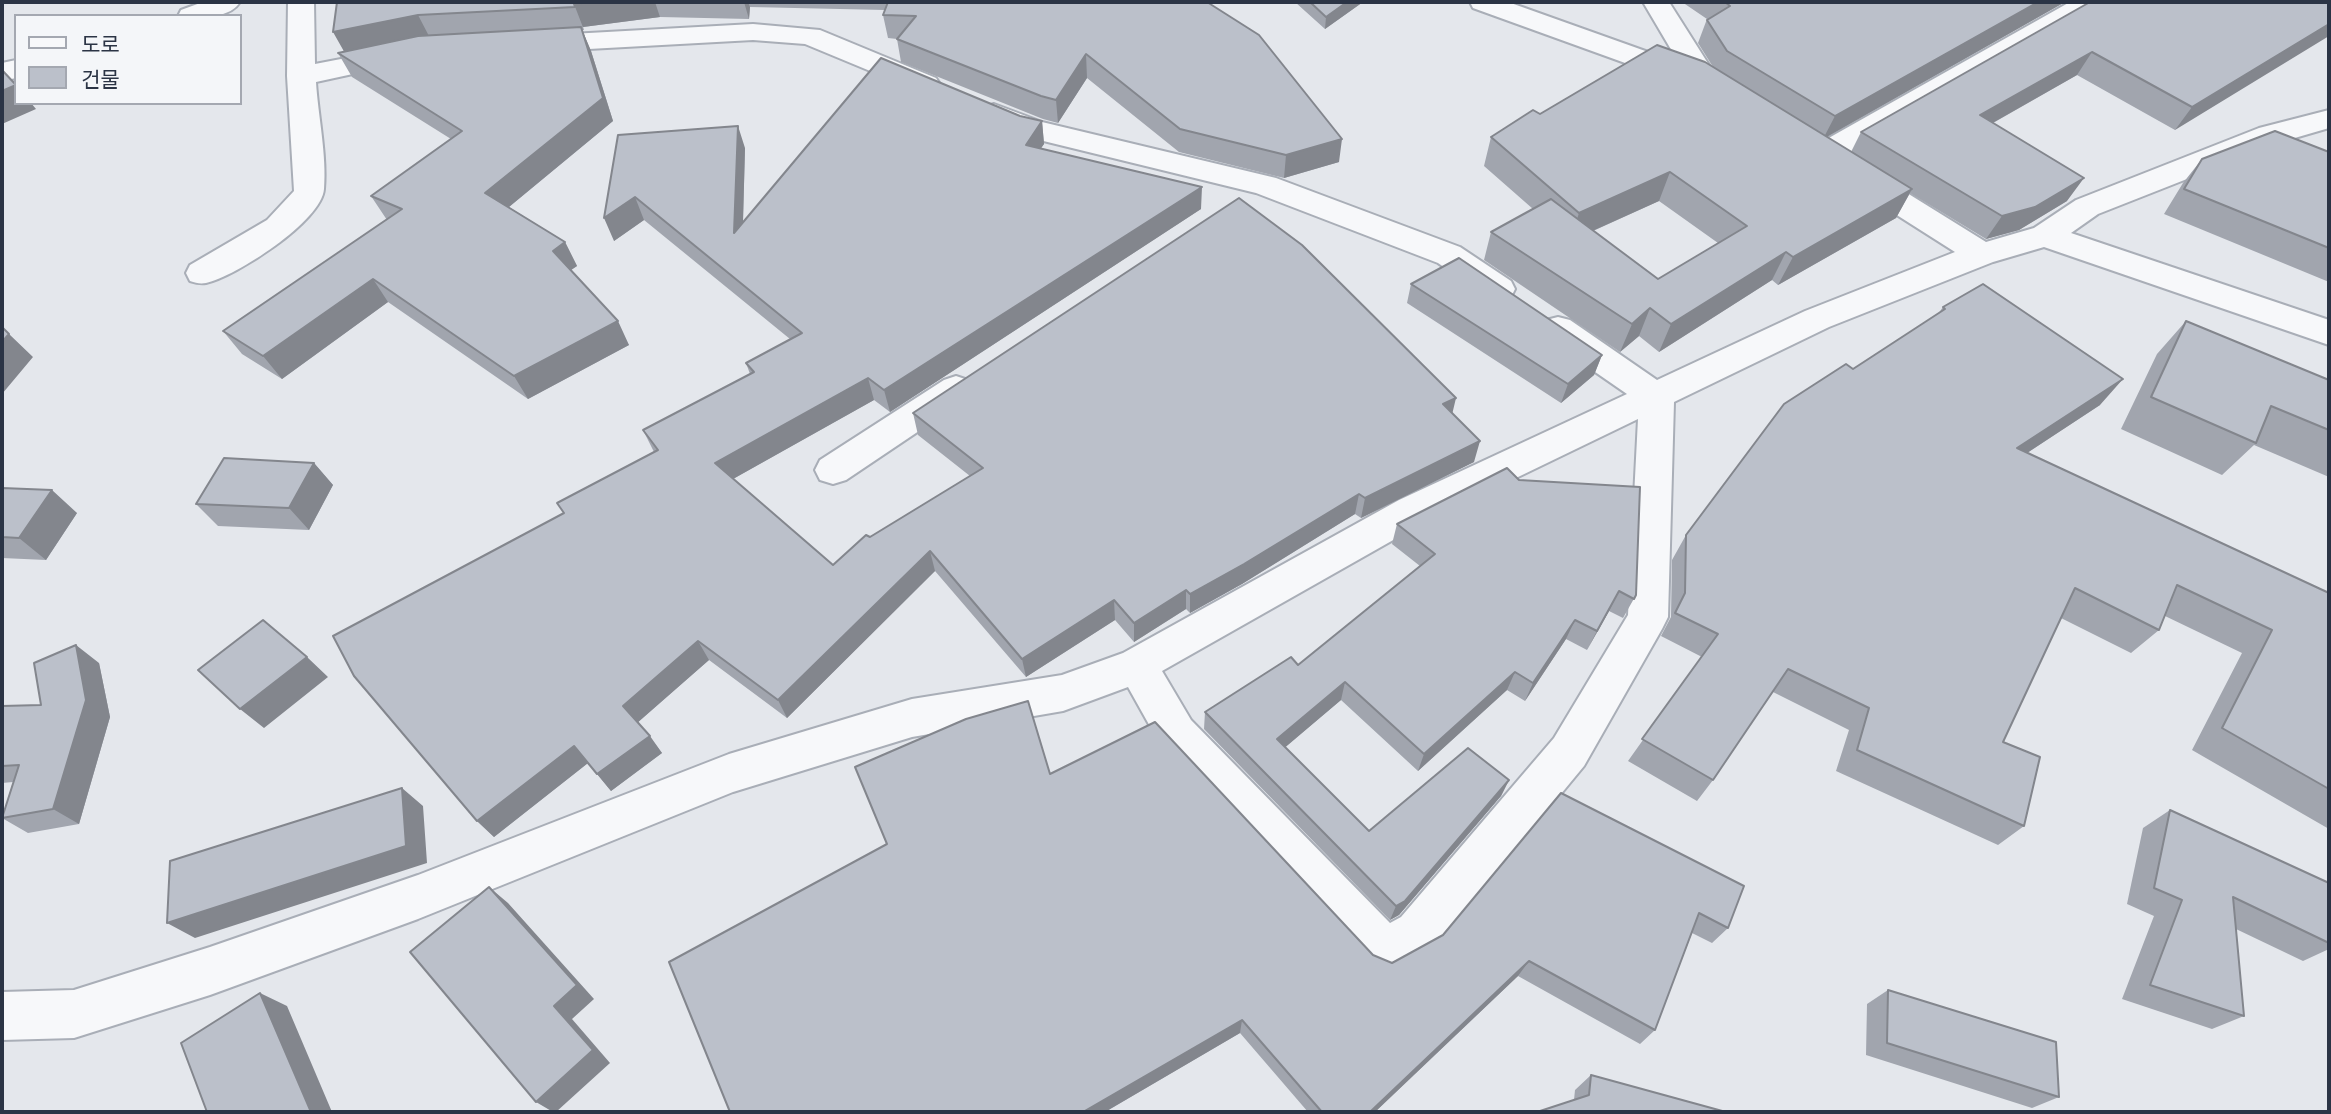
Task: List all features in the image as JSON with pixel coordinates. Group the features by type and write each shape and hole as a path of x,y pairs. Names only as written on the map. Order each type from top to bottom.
{"street":[{"path":"196,14 227,2"},
{"path":"202,273 248,247 303,205 309,191 301,76 301,2"},
{"path":"1483,2 1705,82 1752,111"},
{"path":"1656,2 1705,82"},
{"path":"1982,254 1810,148 2089,2"},
{"path":"498,46 753,32 810,36 1032,129 1265,185 1449,255 1657,397"},
{"path":"301,76 430,49"},
{"path":"2,1016 74,1014 210,971 418,897 729,774 912,718 1063,693 1137,665 1412,511 1817,319 1982,254 2045,236 2087,207 2270,135 2329,119"},
{"path":"1231,207 1265,185"},
{"path":"2045,236 2329,331"},
{"path":"833,470 981,373"},
{"path":"1137,665 1176,733 1385,952 1418,933 1569,751 1648,617 1657,397"}],"building":[{"path":"337,2 590,2 574,4 575,7 418,15 333,32"},
{"path":"888,2 1207,2 1259,35 1342,139 1286,155 1180,129 1086,54 1056,100 1041,96 897,39 916,16 883,15"},
{"path":"1310,2 1347,2 1326,17"},
{"path":"1725,2 2038,2 1835,116 1727,51 1707,20 1730,6"},
{"path":"2090,2 2329,2 2329,24 2192,107 2092,52 1980,115 2084,178 2035,207 2002,216 1861,132"},
{"path":"581,27 603,98 485,193 565,242 553,251 618,321 514,376 373,279 263,356 223,331 402,209 371,196 462,131 338,53 418,36"},
{"path":"1657,45 1705,62 1912,189 1793,257 1786,252 1671,324 1650,308 1632,324 1491,232 1551,199 1658,279 1747,226 1670,172 1579,213 1491,137 1533,110 1540,114"},
{"path":"881,58 1020,116 1042,121 1026,145 1202,187 884,390 868,378 715,463 833,565 866,535 870,537 983,468 913,413 1239,198 1302,245 1456,398 1443,404 1480,441 1365,498 1359,494 1244,564 1190,594 1186,590 1134,623 1114,600 1022,659 930,551 778,700 698,641 623,706 650,736 597,774 574,746 477,821 354,676 333,636 564,513 557,503 658,450 643,430 754,372 746,363 802,333 635,197 604,218 618,135 738,126 734,233"},
{"path":"2,70 14,86 2,91"},
{"path":"2275,131 2329,152 2329,248 2184,189 2202,159"},
{"path":"1459,258 1602,355 1568,384 1411,284"},
{"path":"1983,284 2123,379 2017,448 2329,593 2329,789 2222,728 2272,630 2177,585 2159,630 2075,588 2003,742 2040,757 2024,826 1857,750 1869,708 1788,669 1713,780 1642,739 1718,634 1675,613 1685,593 1686,535 1784,404 1846,364 1853,369 1945,309 1943,307"},
{"path":"2186,321 2329,380 2329,430 2271,406 2256,443 2151,397"},
{"path":"2,327 9,334 2,342"},
{"path":"224,458 314,463 289,508 196,504"},
{"path":"1507,468 1519,480 1640,487 1634,599 1619,591 1597,631 1575,620 1533,683 1515,672 1424,754 1345,682 1277,739 1369,831 1468,748 1509,780 1405,901 1396,906 1205,712 1291,657 1298,665 1435,554 1397,524"},
{"path":"2,488 52,490 19,538 2,537"},
{"path":"263,620 307,657 240,709 198,670"},
{"path":"76,645 86,700 53,809 2,818 19,765 2,766 2,706 41,705 34,663"},
{"path":"1028,701 1050,774 1155,722 1373,955 1392,963 1443,935 1561,793 1744,886 1728,928 1699,913 1655,1030 1529,961 1370,1112 1322,1112 1242,1020 1083,1112 730,1112 669,962 887,844 855,767 966,719"},
{"path":"402,788 406,846 167,923 170,861"},
{"path":"2170,810 2329,883 2329,943 2233,897 2244,1016 2150,985 2182,900 2154,888"},
{"path":"489,887 577,985 554,1006 593,1050 536,1102 410,952"},
{"path":"1888,990 2056,1042 2059,1097 1887,1043"},
{"path":"260,993 311,1112 207,1112 181,1043"},
{"path":"1591,1075 1726,1112 1537,1112 1589,1095"}]}
